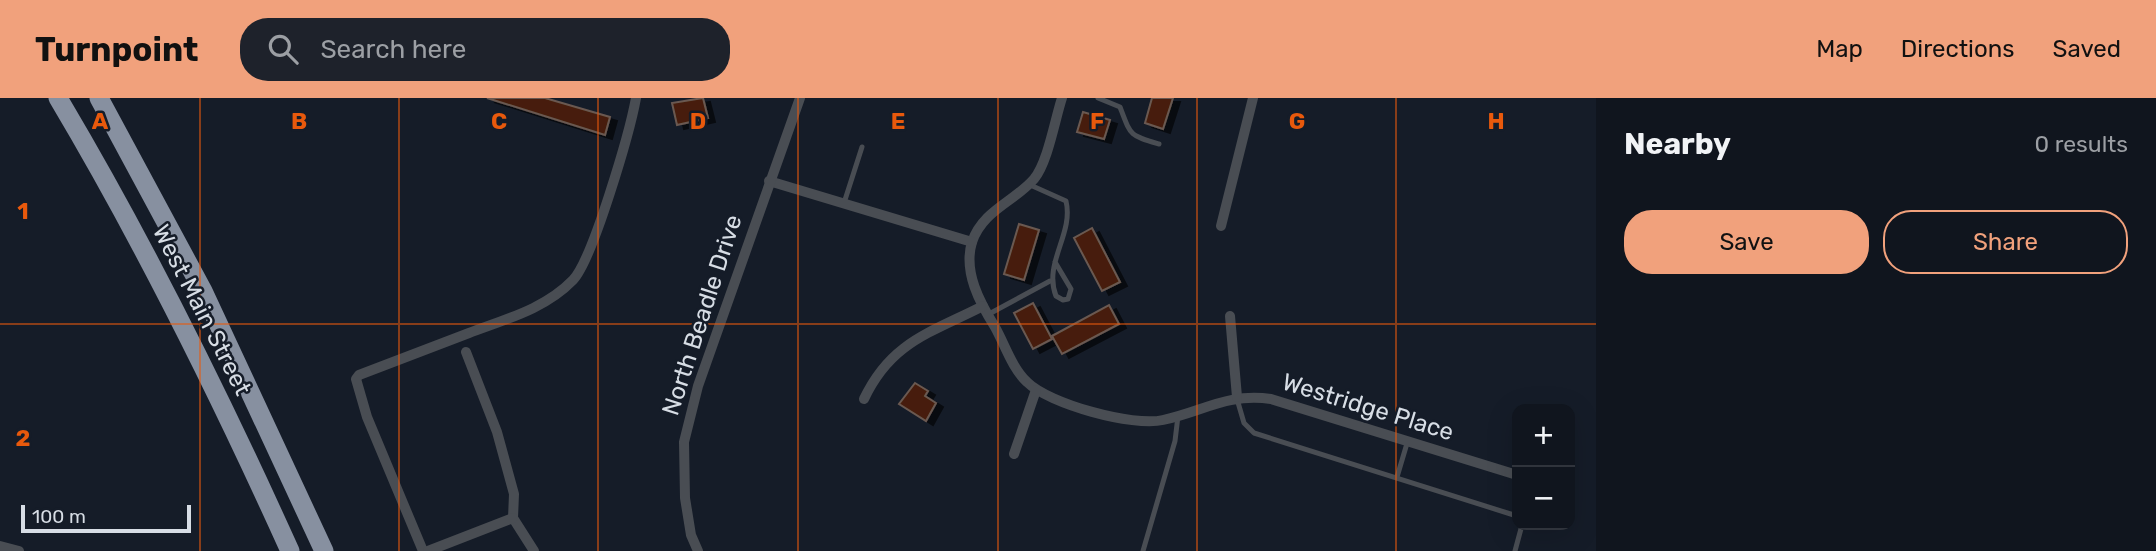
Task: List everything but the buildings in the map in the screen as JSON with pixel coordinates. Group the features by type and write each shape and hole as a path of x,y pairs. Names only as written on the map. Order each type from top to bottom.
{"highway":[{"name":"West Main Street","path":"58,98 172,301 233,424 290,551"},
{"name":"West Main Street","path":"99,98 203,291 324,551"}],"street":[{"path":"423,551 367,417 356,379 359,375 515,317 558,293 576,277 587,255 610,190 636,98"},
{"name":"North Beadle Drive","path":"698,551 691,535 685,498 684,442 698,386 800,98"},
{"path":"1014,454 1036,390 1016,369 985,310 970,267 972,242 980,225 1028,184 1042,165 1062,98"},
{"path":"1222,226 1253,98"},
{"path":"769,181 972,242"},
{"path":"864,399 883,364 890,357 925,335 985,310"},
{"path":"1230,316 1237,397"},
{"path":"466,352 497,432 514,494 513,518 534,551"},
{"name":"Westridge Place","path":"1036,390 1126,419 1166,419 1237,397 1261,398 1292,404 1512,473"},
{"path":"428,551 513,518"},
{"path":"0,546 19,551"}],"lane":[{"path":"1098,98 1117,101 1132,136 1159,145"},
{"path":"844,203 862,146"},
{"path":"1028,184 1066,201 1068,216 1055,262 1050,281 1056,296 1063,300 1069,299 1071,289 1055,262"},
{"path":"985,310 1050,281"},
{"path":"1237,397 1244,423 1254,433 1512,514"},
{"path":"1143,551 1169,466 1178,416"},
{"path":"1397,477 1408,440"},
{"path":"1515,551 1521,530"}]}
